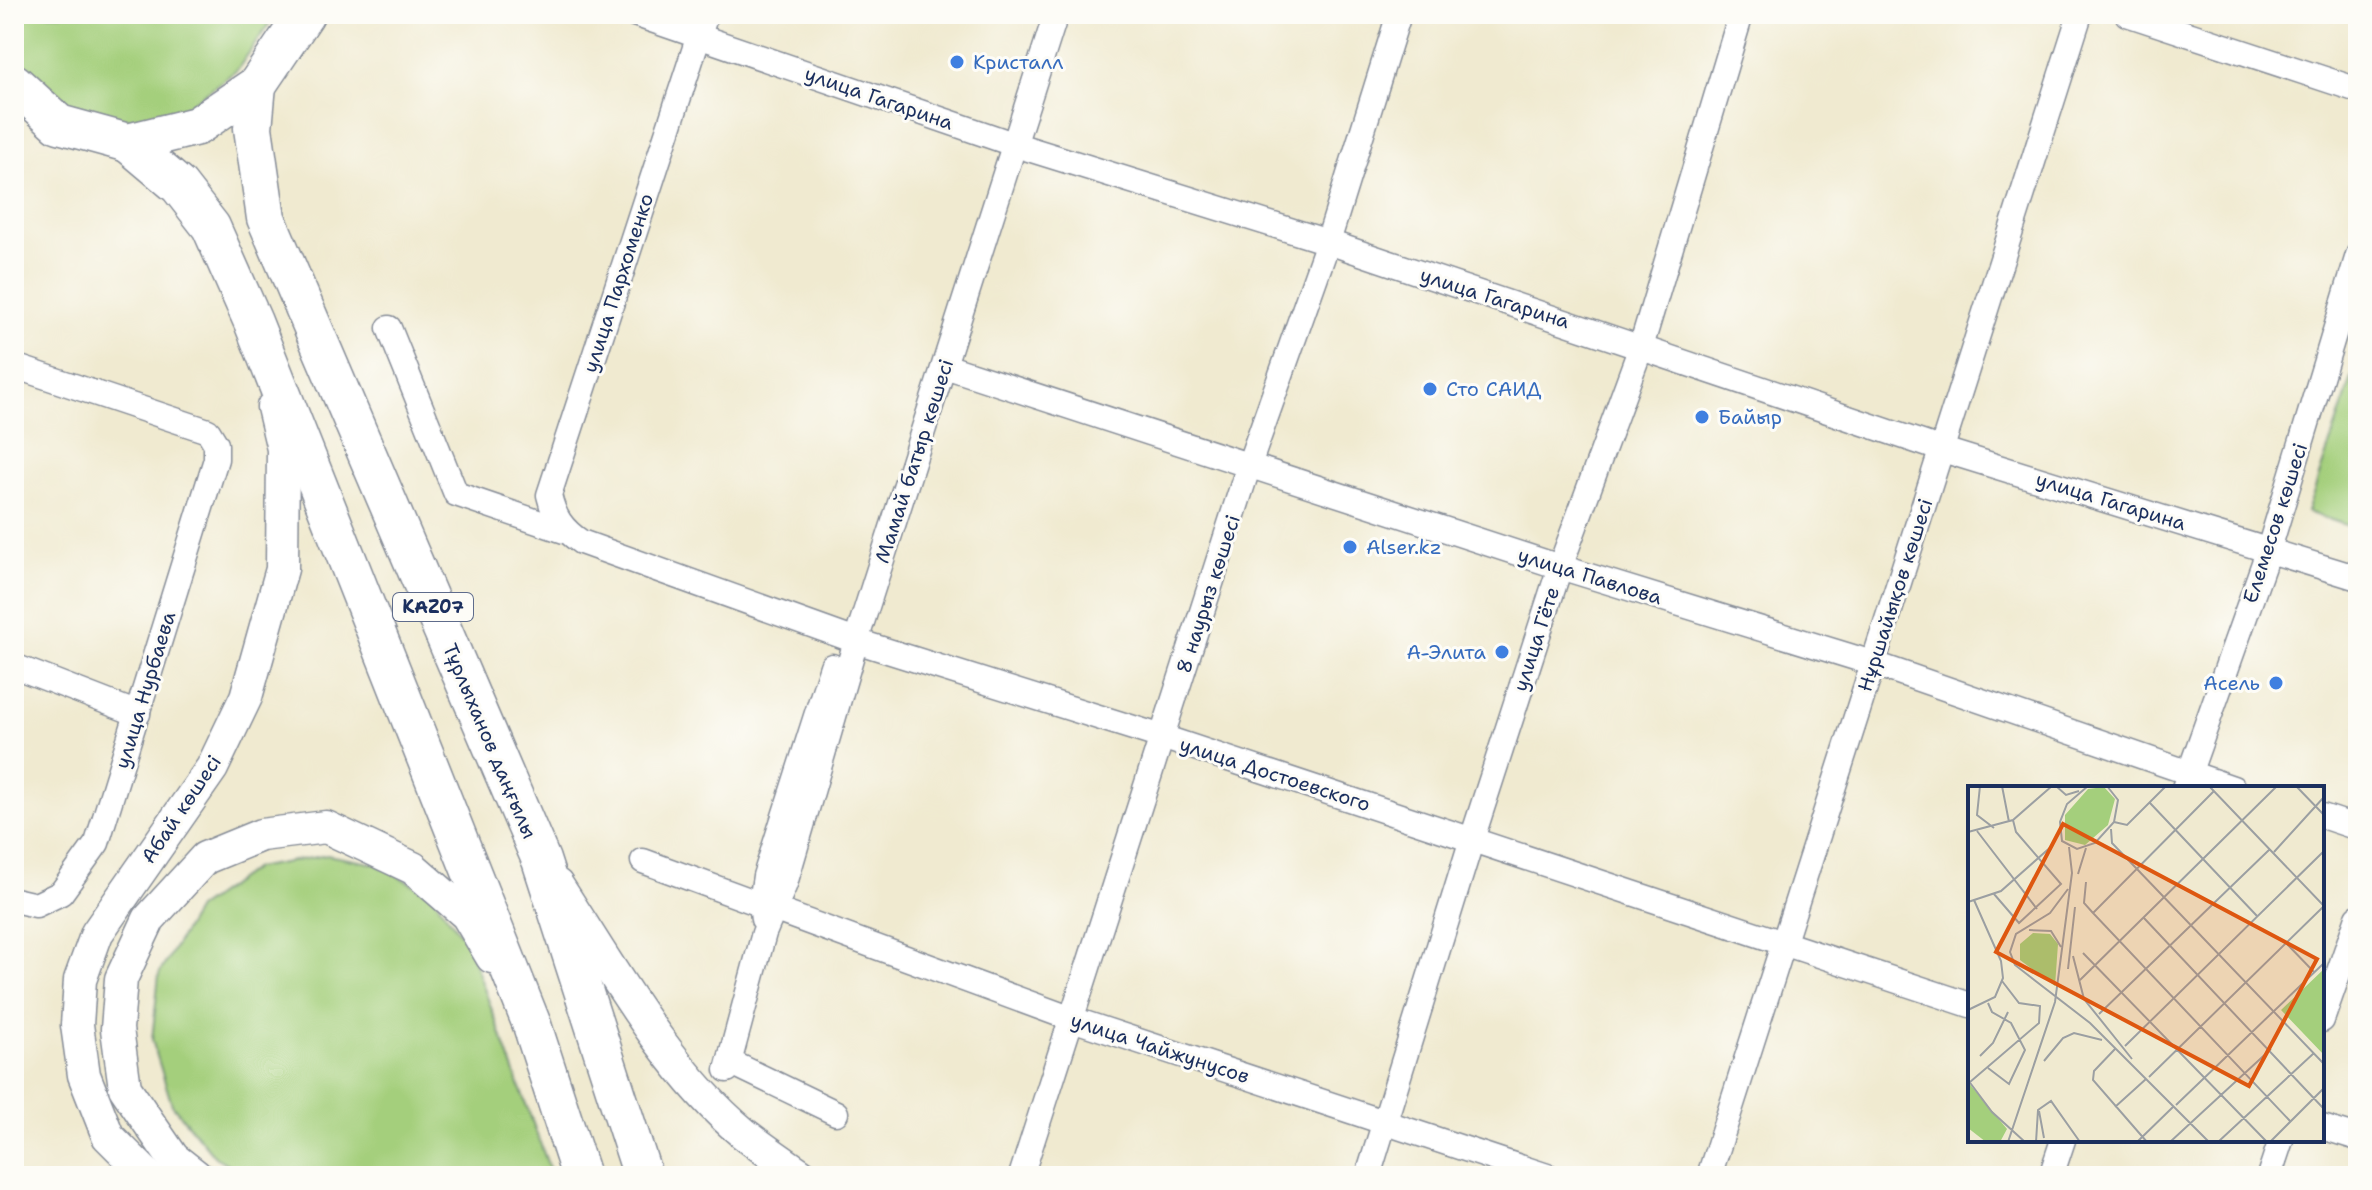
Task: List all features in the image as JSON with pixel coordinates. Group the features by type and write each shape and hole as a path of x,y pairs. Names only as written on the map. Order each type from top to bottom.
{"highway":[{"name":"KAZ07","path":"128,143 197,126 257,85 305,14"},
{"name":"KAZ07","path":"14,83 59,124 128,143 179,186 211,227 253,322 532,1025 578,1170"},
{"name":"Тұрлыханов даңғылы","path":"257,85 253,128 266,218 541,860 643,1176"}],"main road":[{"name":"Абай көшесі","path":"148,1176 108,1136 84,1075 77,1025 80,980 97,933 212,768 246,697 282,569 283,449 253,322"},
{"name":"Абай көшесі","path":"196,1176 173,1158 125,1088 117,1029 121,979 149,919 205,858 261,835 326,827 413,868 467,915 532,1025"},
{"path":"541,860 636,1007 687,1075 742,1132 803,1176"}],"street":[{"name":"улица Гагарина","path":"634,14 702,25 1008,142 1328,242 1943,450 2358,578"},
{"name":"Мамай батыр көшесі","path":"836,1113 728,1066 769,906 848,638 1008,142 1056,14"},
{"name":"8 наурыз көшесі","path":"1021,1176 1249,465 1328,242 1399,14"},
{"name":"улица Гёте","path":"1368,1176 1560,567 1641,347 1741,14"},
{"name":"Нұршайықов көшесі","path":"1709,1176 2080,14"},
{"path":"2127,14 2358,90"},
{"name":"улица Пархоменко","path":"572,537 553,512 549,495 702,25"},
{"name":"Мамай батыр көшесі","path":"848,638 945,366 1008,142"},
{"name":"Елемесов көшесі","path":"2186,781 2269,549 2358,255"},
{"name":"улица Достоевского","path":"389,328 456,494 848,638 1162,737 1968,1004"},
{"name":"улица Нурбаева","path":"14,366 208,431 216,444 216,459 97,843 61,893 36,905 14,900"},
{"name":"улица Павлова","path":"945,366 1560,567 1872,663 2186,781 2220,786"},
{"path":"14,666 138,714"},
{"path":"2324,817 2358,828"},
{"name":"улица Чайжунусов","path":"643,861 1072,1019 1547,1176"},
{"path":"2324,1014 2358,917"},
{"path":"2324,1128 2358,1138"},
{"path":"2051,1176 2062,1142"},
{"path":"2269,1176 2280,1142"}],"green space":[{"path":"14,14 276,14 237,70 182,110 129,120 68,105 18,65 14,58"},
{"path":"2358,360 2358,529 2307,512"},
{"path":"327,855 376,864 431,894 468,944 552,1176 249,1176 215,1157 172,1105 152,1040 159,974 197,909 255,868"}],"place":[{"name":"Кристалл","path":"957,62"},
{"name":"Сто САИД","path":"1430,389"},
{"name":"Байыр","path":"1702,417"},
{"name":"Alser.kz","path":"1350,547"},
{"name":"А-Элита","path":"1502,652"},
{"name":"Асель","path":"2276,683"}]}
